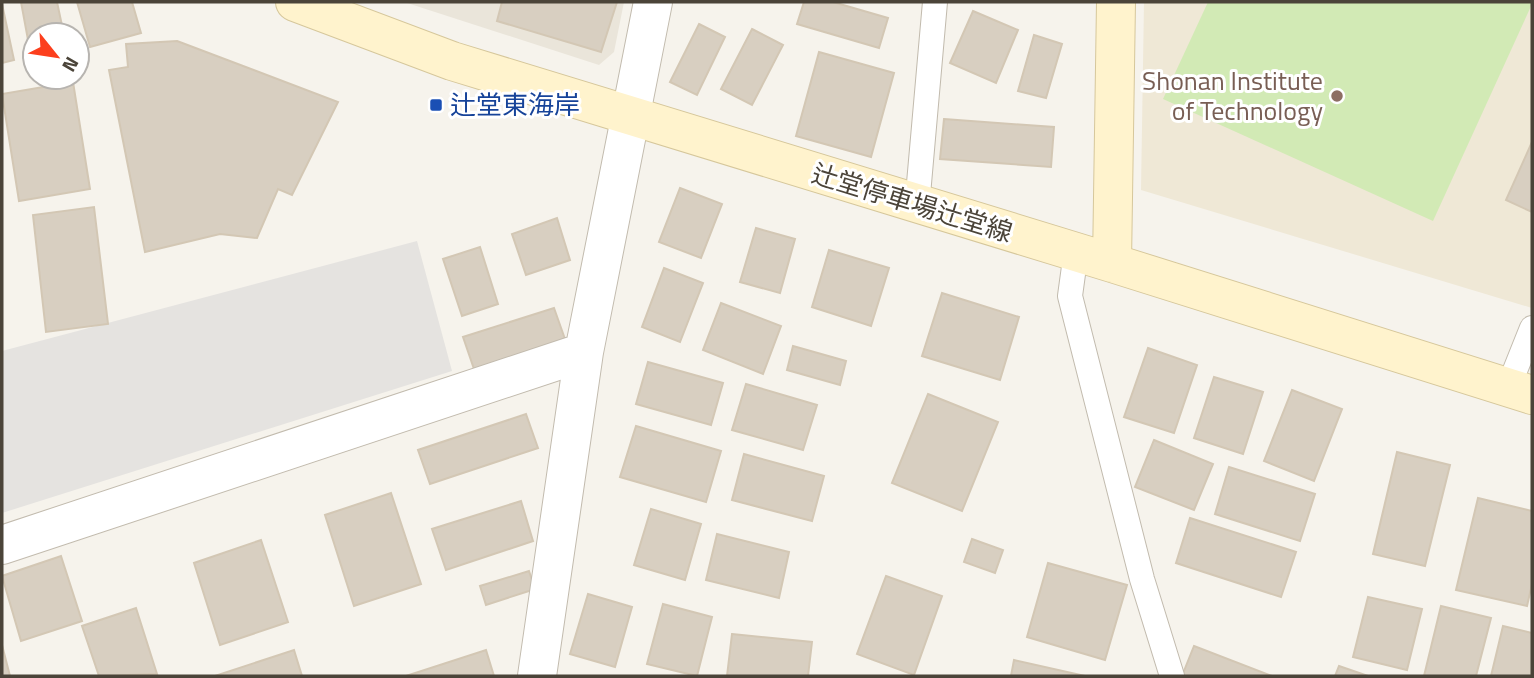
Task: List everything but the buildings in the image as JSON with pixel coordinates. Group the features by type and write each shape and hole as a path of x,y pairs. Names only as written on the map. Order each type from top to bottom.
{"main road":[{"name":"辻堂停車場辻堂線","path":"295,2 452,61 917,206 1112,262 1520,391"},
{"path":"1112,262 1116,2"}],"street":[{"path":"537,676 584,352 653,2"},
{"path":"2,545 584,352"}],"lane":[{"path":"917,206 935,2"},
{"path":"1076,252 1070,296 1142,579 1172,676"},
{"path":"1520,391 1532,328"}],"shaded area":[{"path":"404,2 624,2 614,52 599,65"},
{"name":"Shonan Institute of Technology","path":"1144,2 1532,2 1532,308 1141,190"},
{"path":"417,241 452,371 2,513 2,351"}],"green space":[{"path":"1208,2 1532,4 1433,221 1163,99"}],"place":[{"name":"Shonan Institute of Technology","path":"1337,96"},
{"name":"辻堂東海岸","path":"436,105"}]}
